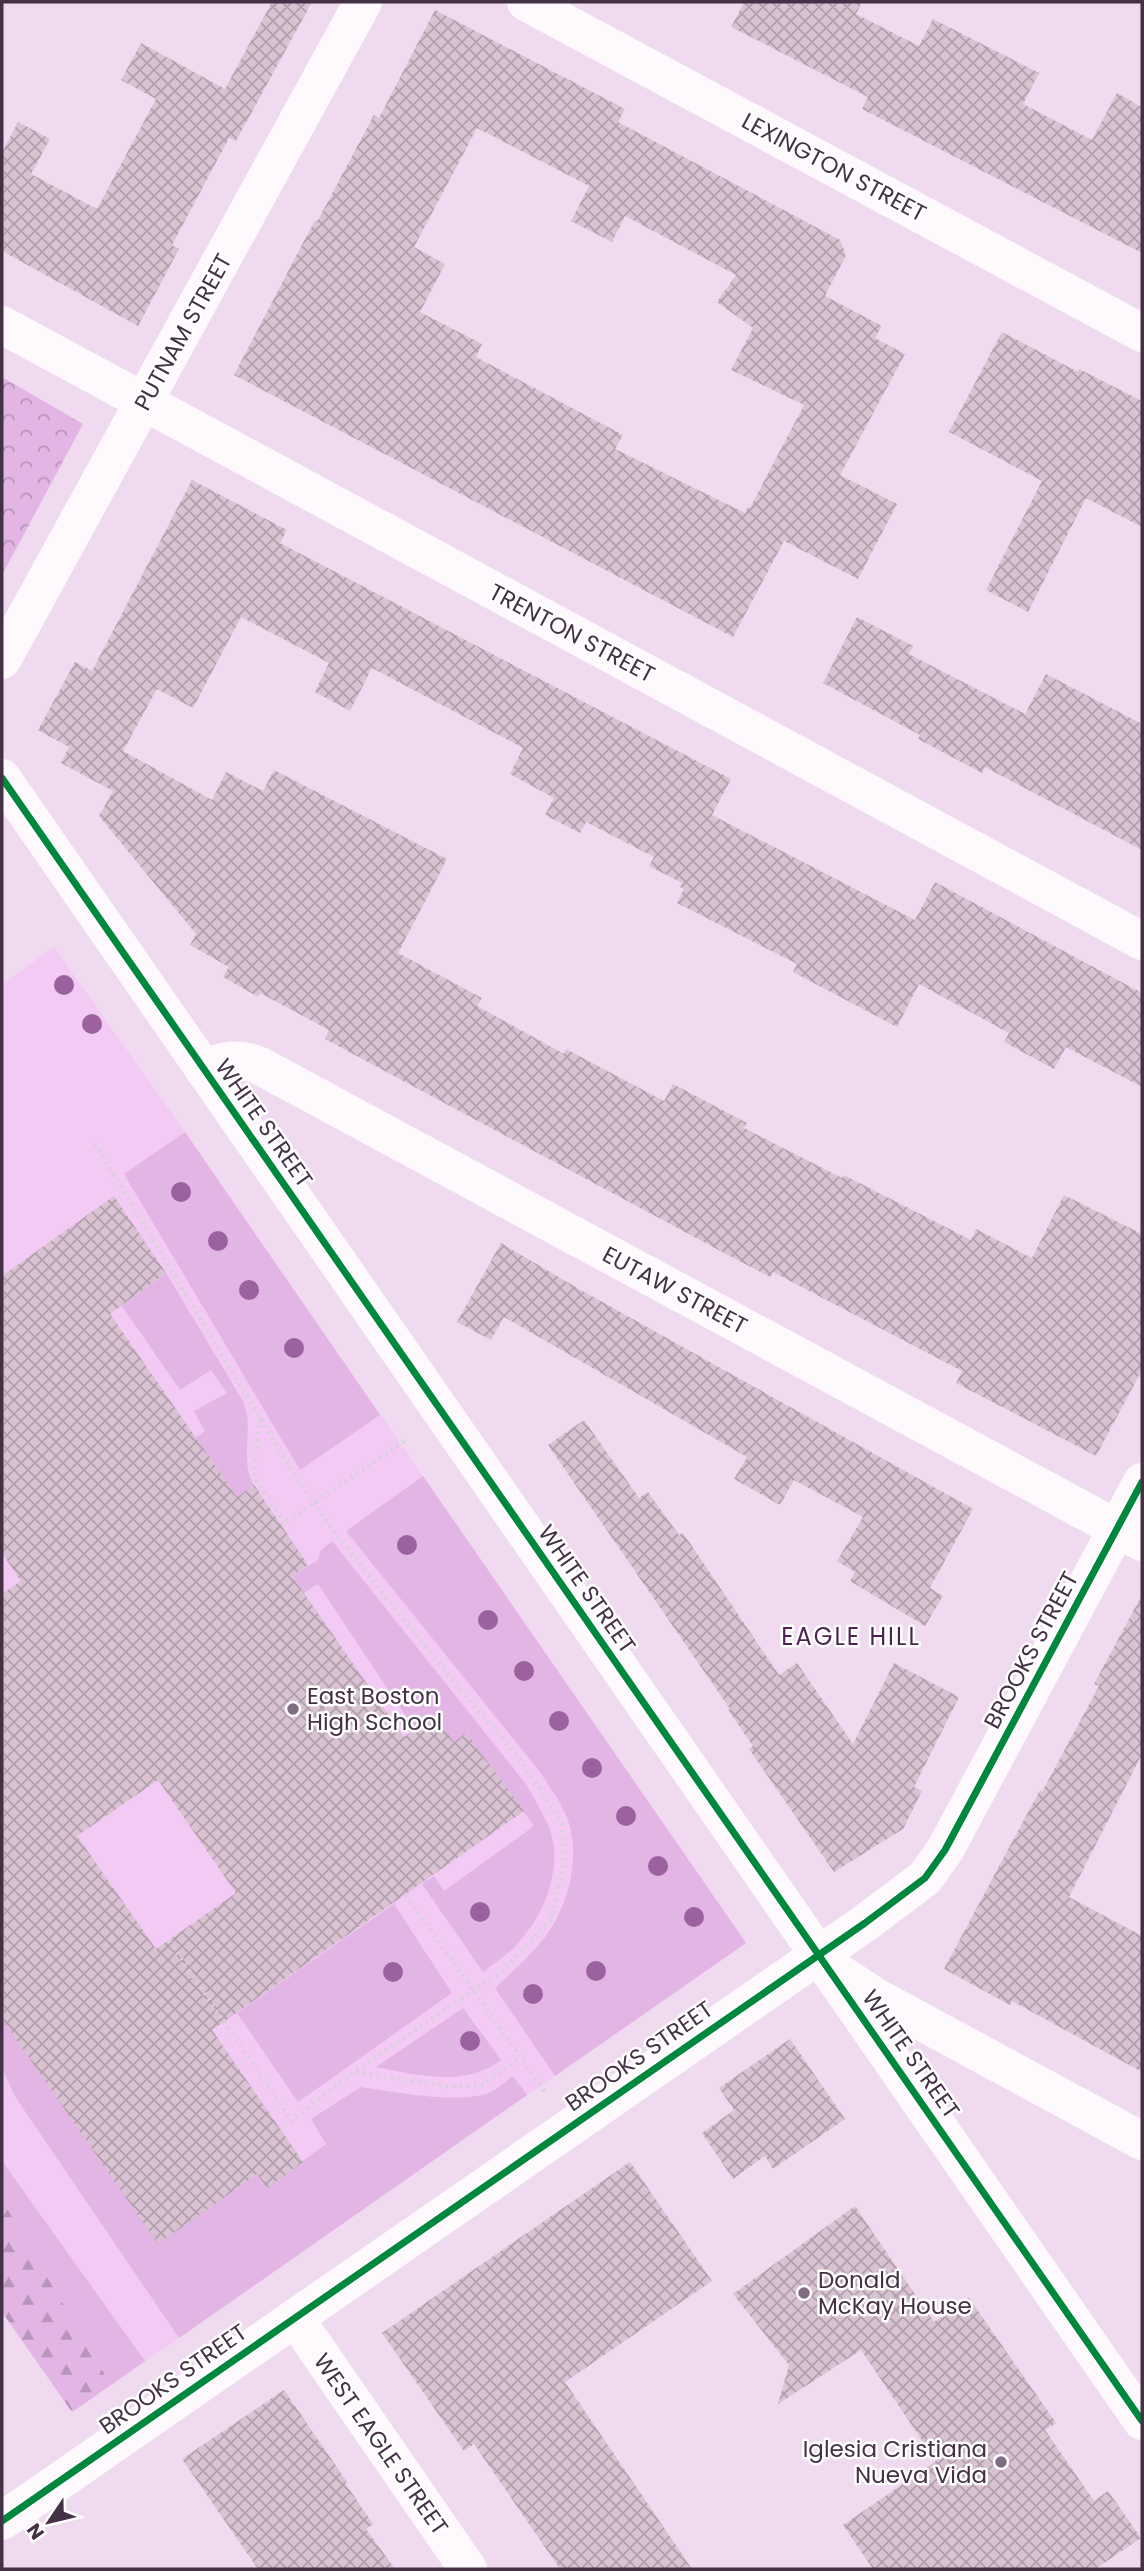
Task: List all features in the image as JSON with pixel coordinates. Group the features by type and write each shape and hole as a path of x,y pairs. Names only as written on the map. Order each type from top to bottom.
{"street":[{"name":"PUTNAM STREET","path":"2,660 363,2"},
{"name":"LEXINGTON STREET","path":"526,2 1142,333"},
{"name":"TRENTON STREET","path":"2,325 1142,941"},
{"name":"WHITE STREET","path":"2,778 1142,2421"},
{"name":"EUTAW STREET","path":"204,1070 218,1062 232,1060 260,1066 1130,1535"},
{"name":"BROOKS STREET","path":"2,2521 911,1891 936,1865 1130,1535 1142,1482"},
{"path":"819,1955 874,1996 1142,2141"},
{"name":"WEST EAGLE STREET","path":"295,2318 468,2569"}],"path":[{"path":"95,1144 314,1503 453,1681 520,1759 563,1825 563,1867 551,1920 502,1971 355,2071 280,2129"},
{"path":"260,1418 255,1479 283,1524 409,1438"},
{"path":"406,1895 545,2092"},
{"path":"169,1941 291,2120"},
{"path":"355,2071 446,2086 482,2085 521,2057"}],"shaded area":[{"name":"East Boston High School","path":"54,947 746,1943 72,2412 2,2312 2,984"}],"green space":[{"path":"2,377 83,424 2,575"},
{"path":"185,1132 380,1415 300,1470 124,1174"},
{"path":"166,1273 244,1403 248,1423 248,1466 254,1485 237,1497 196,1438 205,1431 194,1411 227,1393 211,1370 180,1390 122,1306"},
{"path":"423,1476 746,1943 555,2076 495,1988 542,1941 563,1905 572,1872 569,1824 561,1804 540,1772 346,1531"},
{"path":"332,1541 526,1784 553,1839 553,1873 535,1921 508,1953 483,1972 422,1884 434,1876 444,1891 534,1826 466,1734 454,1742 435,1717 415,1730 318,1584 304,1593 292,1576 318,1560 321,1550"},
{"path":"394,1904 452,1993 298,2102 237,2013"},
{"path":"463,2008 501,2060 487,2069 456,2077 424,2076 376,2067"},
{"path":"2,2019 158,2243 257,2174 267,2187 326,2144 311,2119 361,2087 428,2096 479,2096 491,2092 513,2076 527,2095 179,2338 14,2095 2,2067"},
{"path":"2,2161 145,2361 111,2385 2,2200"},
{"path":"2,2200 111,2385 72,2412 2,2312"}],"building":[{"path":"272,2 312,2 236,141 229,138 172,245 179,249 138,326 2,251 2,153 18,122 50,139 31,174 97,209 156,99 121,80 141,43 225,89"},
{"path":"744,2 862,2 856,14 919,46 933,19 1039,73 1023,104 1092,140 1117,93 1142,107 1142,253 862,109 868,97 731,27"},
{"path":"435,10 625,109 618,122 840,240 846,255 825,296 882,326 875,338 905,354 840,475 897,504 858,579 784,541 733,637 234,375 374,115 379,118","holes":["477,128 589,186 571,221 612,242 625,216 736,275 717,302 753,328 731,370 804,405 745,513 615,449 623,435 476,357 482,344 420,312 445,264 414,247"]},
{"path":"1002,332 1078,372 1079,369 1142,401 1142,527 1086,498 1028,612 986,590 1042,481 949,432"},
{"path":"192,480 287,530 280,543 731,779 712,815 915,920 935,882 1142,993 1142,1087 1066,1047 1054,1069 1004,1042 1009,1033 919,984 897,1027 793,972 797,964 677,903 684,889 680,887 682,883 649,866 654,857 586,822 580,833 545,815 554,798 510,774 523,748 372,668 350,711 315,692 329,663 241,617 193,708 157,689 123,751 212,800 226,772 263,791 274,770 447,859 398,953 482,998 477,1006 564,1054 566,1049 664,1101 673,1084 747,1123 744,1128 971,1240 976,1229 1032,1258 1064,1195 1142,1234 1142,1370 1096,1456 956,1383 962,1371 773,1272 770,1277 325,1039 329,1030 260,993 258,997 223,977 229,967 190,945 196,934 99,816 113,791 61,763 69,747 38,730 75,662 92,671"},
{"path":"857,617 913,646 909,654 1025,714 1046,674 1142,724 1142,850 985,767 982,773 918,739 920,735 823,683"},
{"path":"114,1196 166,1273 110,1314 237,1497 254,1485 308,1565 292,1576 404,1737 435,1717 454,1742 466,1733 524,1811 212,2030 303,2162 267,2188 257,2174 158,2244 2,2019 2,1594 21,1581 2,1553 2,1276","holes":["158,1780 236,1893 156,1949 77,1836"]},
{"path":"501,1243 973,1509 930,1588 943,1596 925,1626 850,1581 855,1572 837,1561 863,1517 794,1480 780,1505 734,1479 747,1457 504,1317 491,1340 457,1322"},
{"path":"584,1420 639,1498 648,1492 679,1535 683,1533 779,1675 797,1663 853,1744 894,1663 959,1697 914,1787 922,1791 903,1829 834,1872 749,1749 753,1746 728,1710 730,1709 548,1445"},
{"path":"1142,1595 1142,1754 1069,1897 1142,1936 1142,2072 1012,2001 1010,2005 944,1969 1099,1686 1094,1684"},
{"path":"790,2039 845,2119 773,2169 765,2156 733,2179 702,2133 734,2110 719,2088"},
{"path":"630,2162 712,2281 565,2382 692,2569 560,2569 474,2444 464,2451 382,2333"},
{"path":"855,2206 934,2322 969,2298 1056,2423 1045,2430 1094,2501 1108,2491 1141,2538 1095,2569 873,2569 843,2525 936,2461 861,2350 778,2404 789,2365 733,2294"},
{"path":"284,2390 347,2482 345,2483 373,2524 366,2529 395,2569 258,2569 182,2459"}],"cycle path":[{"path":"2,778 1142,2421"},
{"path":"2,2521 865,1923 925,1878 945,1850 1142,1482"}],"place":[{"name":"East Boston High School","path":"293,1709"},
{"name":"Donald McKay House","path":"804,2293"},
{"name":"Iglesia Cristiana Nueva Vida","path":"1001,2462"}],"district":[{"name":"EAGLE HILL","path":"851,1636"}]}
